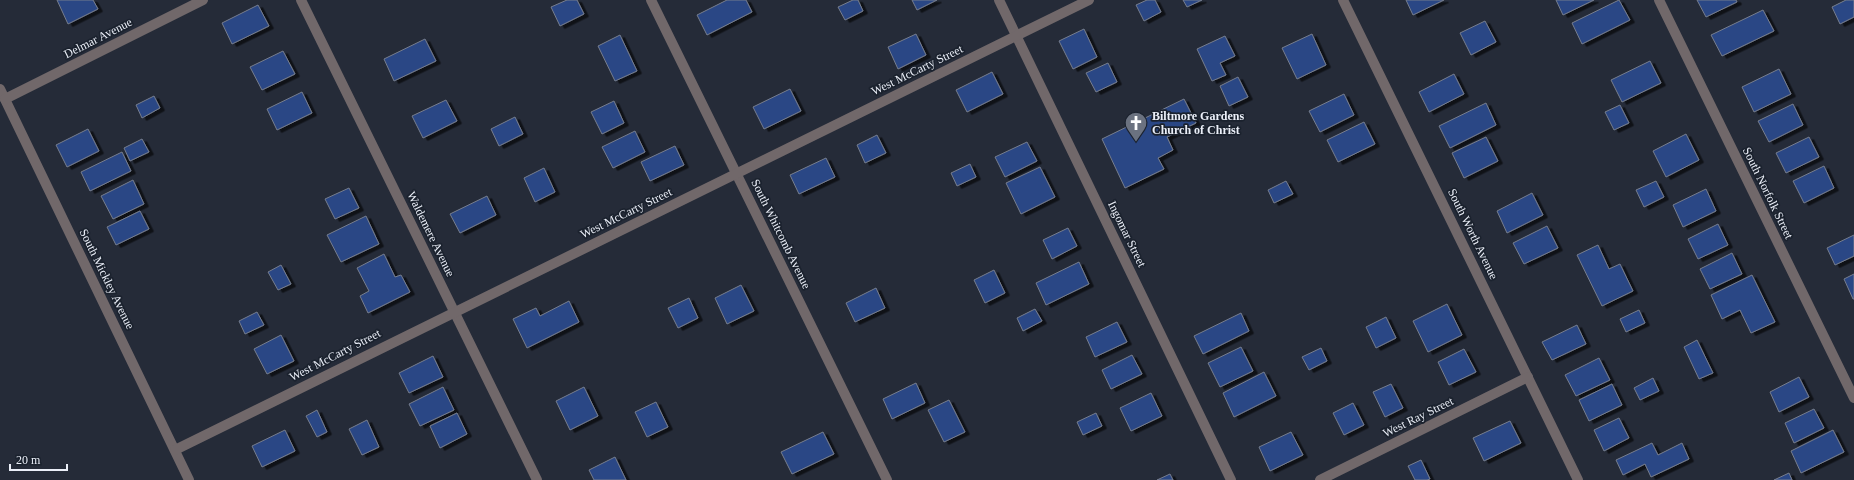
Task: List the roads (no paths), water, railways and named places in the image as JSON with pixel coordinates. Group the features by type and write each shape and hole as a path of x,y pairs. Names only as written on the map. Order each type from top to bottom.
{"street":[{"name":"Delmar Avenue","path":"5,99 204,0"},
{"name":"Waldemere Avenue","path":"301,0 537,480"},
{"name":"South Whitcomb Avenue","path":"651,0 887,480"},
{"name":"Ingomar Street","path":"999,0 1231,480"},
{"name":"West McCarty Street","path":"175,450 454,310 736,174 1089,0"},
{"name":"South Worth Avenue","path":"1343,0 1578,480"},
{"name":"South Norfolk Street","path":"1659,0 1854,398"},
{"name":"South Mickley Avenue","path":"0,89 189,480"},
{"name":"West Ray Street","path":"1320,480 1528,377"}],"place":[{"name":"Biltmore Gardens Church of Christ","path":"1136,142"}]}
